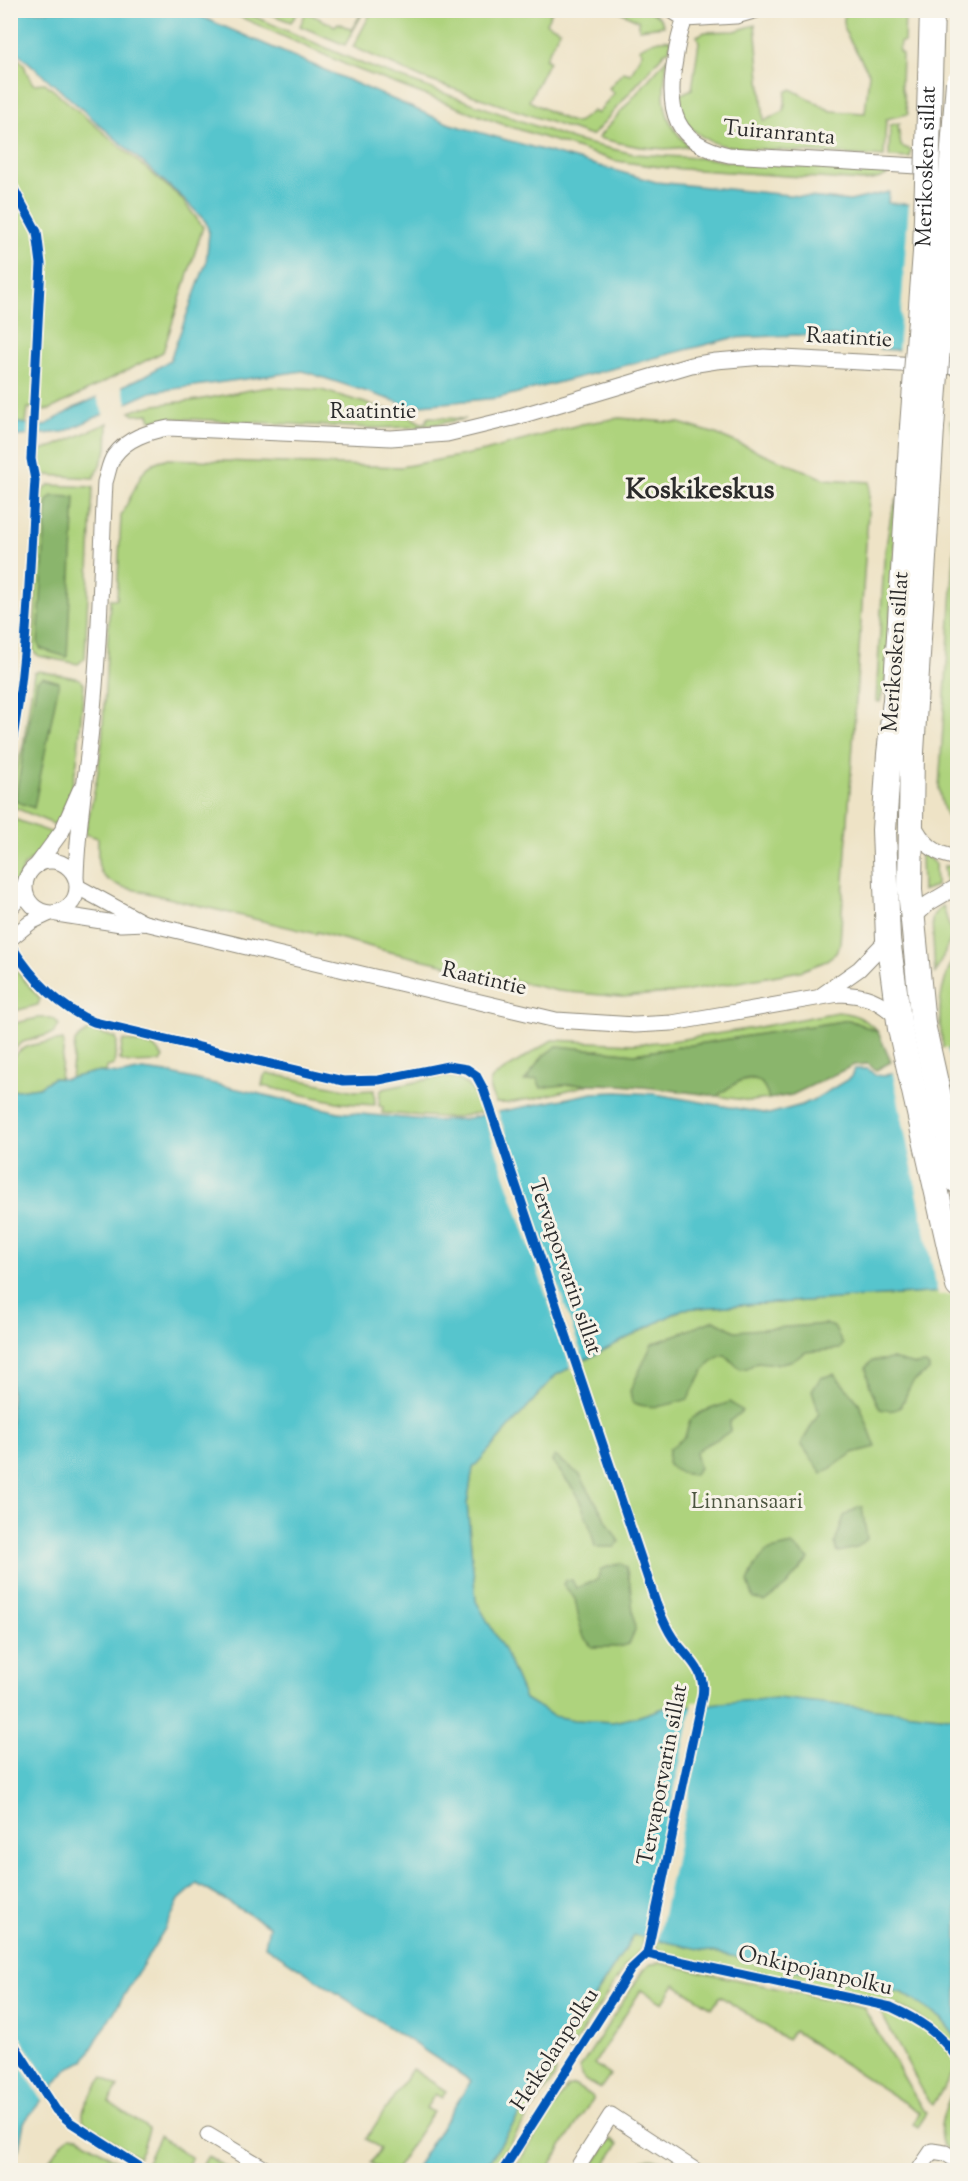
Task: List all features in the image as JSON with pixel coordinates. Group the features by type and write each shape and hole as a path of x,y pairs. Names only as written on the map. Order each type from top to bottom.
{"main road":[{"name":"Merikosken sillat","path":"932,10 912,752 910,868 912,919 907,1024 957,1182"},
{"name":"Merikosken sillat","path":"957,82 889,754 884,830 888,939 907,1024 957,1286"}],"street":[{"path":"671,10 685,19 736,16 757,10"},
{"name":"Tuiranranta","path":"685,19 679,34 671,79 671,102 675,116 683,129 698,144 710,150 729,154 957,169"},
{"name":"Raatintie","path":"145,923 77,883 78,837 96,675 105,482 113,457 128,442 148,432 168,428 391,438 447,434 513,418 691,365 743,358 957,367"},
{"name":"Raatintie","path":"37,865 62,831 84,782"},
{"path":"911,811 919,836 928,846 939,853 957,857"},
{"path":"10,909 18,899 31,870 44,862 60,862 67,866 77,883 76,896 72,904 32,922 10,939"},
{"path":"25,884 27,900 32,906 52,914"},
{"path":"912,919 929,903 957,886"},
{"name":"Raatintie","path":"52,914 121,924 145,923 556,1020 635,1025 672,1023 839,994 866,996 878,1002 907,1024"},
{"name":"Raatintie","path":"817,998 859,969 888,939"},
{"path":"576,2170 611,2115 695,2170"},
{"path":"208,2134 267,2170"},
{"path":"919,2170 928,2155 936,2150 957,2161"}],"green space":[{"path":"639,10 657,15 664,26 639,29 639,21 619,11"},
{"path":"227,11 242,11 363,64 577,141 634,154 891,171 874,180 863,181 668,168 616,161 499,123 351,67"},
{"path":"262,11 299,11 291,22"},
{"path":"364,11 345,45 300,26 306,12 335,26 338,23 352,30"},
{"path":"372,11 552,11 546,23 560,30 545,59 549,61 529,101 566,120 577,123 593,111 597,114 614,93 609,88 623,72 631,74 642,52 639,49 654,41 671,40 669,51 665,52 593,135 588,135 422,78 353,47"},
{"path":"844,11 905,11 904,42 900,42 899,52 902,54 901,85 908,114 886,119 884,157 731,147 702,137 687,124 679,106 679,95 692,89 699,42 697,36 705,32 735,31 755,25 764,121 784,111 786,92 791,89 831,111 865,113 869,73 844,30"},
{"path":"11,53 24,64 33,84 45,83 181,198 203,227 163,352 49,410 28,408 26,424 11,422"},
{"path":"668,57 664,82 665,105 672,126 689,146 655,148 598,138"},
{"path":"900,123 898,126 901,146 911,150 910,158 889,157 890,125"},
{"path":"271,387 321,390 406,415 421,423 425,423 429,417 466,419 417,427 371,428 168,418 151,420 149,414 134,415 130,412 168,403"},
{"path":"619,418 679,423 716,434 825,479 870,482 840,943 836,953 824,962 800,971 683,992 622,997 558,991 123,887 102,874 98,863 98,838 85,834 102,743 110,599 117,599 121,516 143,472 148,467 166,459 401,467 485,451 582,424"},
{"path":"950,421 957,421 957,476"},
{"path":"108,423 107,449 94,478 45,475 41,471 40,450 55,446"},
{"path":"49,485 93,487 85,658 78,664 39,656 33,648 42,491"},
{"path":"52,496 75,497 67,657 41,649 38,644 47,501"},
{"path":"897,498 887,673 880,702 876,701 884,560 891,515"},
{"path":"957,512 958,830 953,826 942,805 939,788"},
{"path":"39,671 80,679 84,684 77,762 71,790 58,826 11,806 10,788 23,746 34,673"},
{"path":"42,677 59,682 34,808 17,802 15,799 37,681"},
{"path":"11,818 53,833 37,855 24,866 11,898"},
{"path":"921,851 935,864 936,886 922,891"},
{"path":"944,866 957,867 957,878 946,882"},
{"path":"943,906 952,936 935,974 932,919"},
{"path":"957,950 957,1044 944,1052 940,1024 941,1000 946,976"},
{"path":"11,964 40,999 38,1005 11,1012"},
{"path":"837,1012 860,1017 878,1032 849,1020 635,1054 557,1046 543,1056 525,1081 537,1078 541,1088 564,1083 588,1085 533,1099 505,1103 496,1103 490,1089 490,1082 495,1076 552,1040 632,1044 671,1041"},
{"path":"38,1018 53,1019 59,1025 54,1033 23,1042 11,1052 11,1024"},
{"path":"849,1020 878,1032 891,1062 876,1070 868,1064 854,1065 792,1095 769,1099 765,1088 754,1079 740,1081 717,1096 606,1084 541,1088 537,1079 525,1081 543,1056 557,1046 635,1054"},
{"path":"90,1030 116,1038 114,1065 107,1067 106,1072 95,1072 71,1078 75,1042"},
{"path":"63,1040 60,1078 53,1078 39,1087 11,1091 11,1062 19,1051 33,1045"},
{"path":"124,1040 154,1047 163,1057 160,1062 129,1063 120,1060"},
{"path":"267,1073 355,1091 374,1090 375,1105 342,1103 262,1086"},
{"path":"444,1076 459,1080 470,1087 483,1112 451,1118 382,1113 383,1107 379,1106 380,1092 383,1089"},
{"path":"757,1079 766,1086 769,1099 750,1101 717,1096 739,1080"},
{"name":"Linnansaari","path":"957,1291 957,1718 774,1699 664,1708 613,1722 574,1720 553,1716 525,1699 504,1650 476,1601 467,1504 473,1468 556,1375 683,1309"},
{"path":"714,1320 735,1331 826,1324 834,1327 843,1344 840,1349 806,1352 794,1360 777,1364 757,1362 748,1368 740,1369 725,1355 718,1357 707,1366 688,1399 653,1407 632,1402 630,1391 652,1344"},
{"path":"892,1359 915,1365 926,1364 929,1371 913,1382 900,1407 895,1410 880,1409 871,1388 866,1367 872,1361"},
{"path":"834,1374 859,1403 876,1447 853,1453 822,1474 801,1444 819,1413 812,1390 821,1378"},
{"path":"730,1402 742,1411 730,1421 730,1431 695,1453 699,1468 693,1475 680,1473 668,1465 669,1449 685,1437 690,1420 702,1412"},
{"path":"555,1456 580,1475 619,1542 615,1547 595,1547 577,1494 552,1461"},
{"path":"862,1507 867,1539 856,1548 838,1552 835,1543 844,1516"},
{"path":"792,1545 809,1559 786,1586 765,1602 754,1599 748,1582 755,1566 767,1551"},
{"path":"620,1563 626,1567 630,1584 635,1630 629,1644 618,1647 592,1647 582,1635 575,1599 563,1584 566,1580 572,1580 576,1588 597,1580 601,1569"},
{"path":"634,1935 644,1937 640,1950 624,1968 570,2051 563,2047"},
{"path":"658,1940 903,1993 941,2018 957,2039 957,2053 928,2023 892,2003 663,1954 656,1947"},
{"path":"660,1963 863,2007 921,2107 927,2113 918,2127 913,2124 920,2113 794,2031 787,2040 720,1996 712,2008 675,1984 663,2003 641,1990 594,2064 610,2075 600,2089 589,2083 581,2076 580,2068 644,1969 651,1964"},
{"path":"879,2009 926,2030 937,2039 953,2059 955,2069 933,2105 928,2101"},
{"path":"550,2067 556,2071 554,2078 492,2170 484,2170"},
{"path":"412,2069 446,2091 442,2098 435,2094 426,2108 433,2112 395,2170 383,2170 371,2163 380,2148 366,2139"},
{"path":"103,2077 118,2087 109,2102 149,2129 138,2157 84,2122 83,2111"},
{"path":"957,2084 957,2155 943,2145 941,2130 947,2105"},
{"path":"574,2085 592,2096 592,2100 547,2170 513,2170 567,2087"},
{"path":"71,2136 79,2137 132,2170 42,2170 64,2141"},
{"path":"159,2136 192,2158 184,2170 160,2170 147,2162"},
{"path":"611,2139 619,2144 601,2170 589,2170"},
{"path":"208,2156 230,2170 199,2170"},
{"path":"654,2159 677,2170 645,2170 636,2165 643,2160"}],"water":[{"path":"11,11 188,11 450,124 656,182 850,201 889,192 888,203 957,207 957,354 880,349 880,338 796,335 732,338 498,398 410,406 303,371 151,392 64,432 11,437 11,422 44,426 74,408 145,376 170,360 206,263 209,233 206,222 182,197 11,47"},
{"path":"957,1044 957,1291 683,1309 556,1375 473,1468 467,1504 476,1601 504,1650 525,1699 553,1716 574,1720 613,1722 664,1708 777,1698 957,1718 957,2039 941,2018 903,1993 634,1935 484,2170 414,2170 471,2081 265,1946 269,1926 197,1884 179,1900 169,1922 84,2061 68,2068 24,2122 19,2149 11,2162 11,1091 39,1087 53,1078 66,1079 95,1072 122,1074 143,1070 167,1073 339,1112 436,1121 464,1119 593,1093 618,1092 655,1094 769,1114 802,1105 817,1098 850,1078 855,1069 868,1069 875,1075 884,1076 944,1052"}],"pier":[{"path":"909,202 958,204 954,357 898,353"},
{"path":"121,384 128,405 104,416 96,395"},
{"path":"28,422 41,422 40,437 27,439"},
{"path":"947,1047 958,1093 958,1294 938,1295 892,1069"},
{"path":"497,1109 585,1364 572,1370 483,1112"},
{"path":"709,1701 657,1943 643,1940 693,1702"},
{"path":"11,2022 54,2091 44,2103 11,2050"}],"cycle path":[{"path":"10,182 37,232 41,264 31,459 35,480 29,583 21,686 10,753"},
{"name":"Tervaporvarin sillat","path":"10,944 46,990 68,1008 94,1022 343,1081 379,1080 448,1066 467,1069 476,1075 484,1090 656,1603 670,1634 695,1665 702,1679 702,1696 647,1954"},
{"name":"Onkipojanpolku","path":"647,1954 891,2007 928,2028 958,2059"},
{"name":"Heikolanpolku","path":"503,2170 631,1969 647,1954"},
{"path":"10,2038 56,2110 70,2122 145,2170"}],"district":[{"name":"Koskikeskus","path":"700,491"}]}
